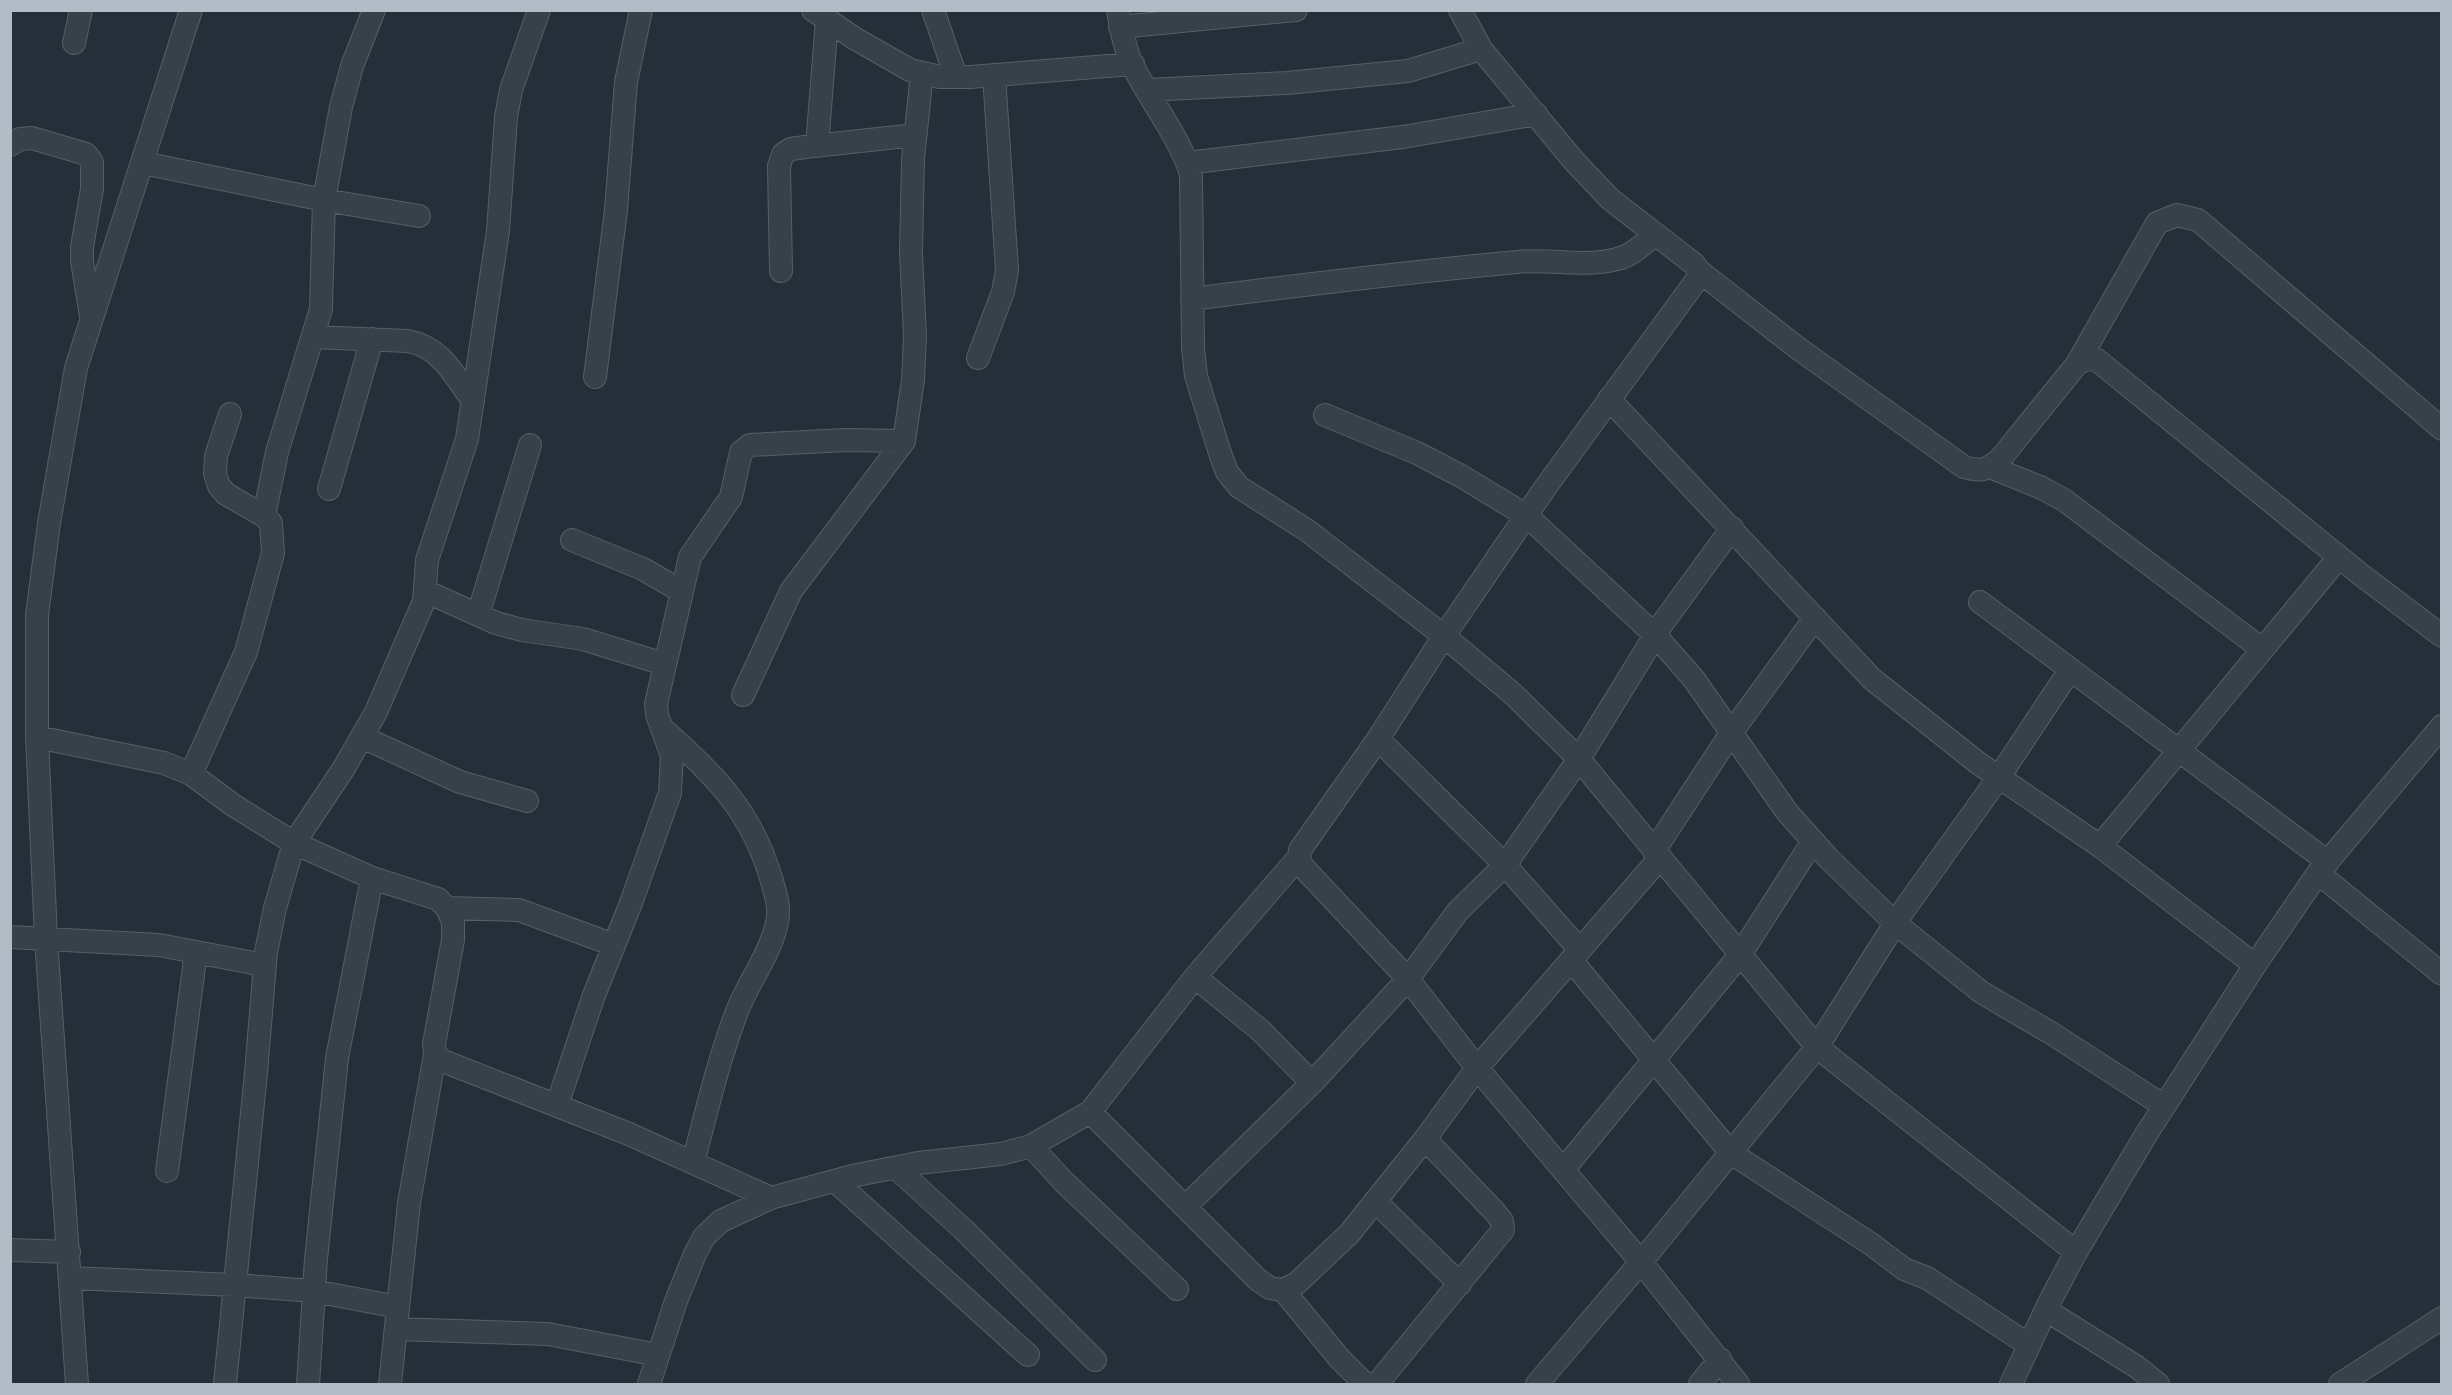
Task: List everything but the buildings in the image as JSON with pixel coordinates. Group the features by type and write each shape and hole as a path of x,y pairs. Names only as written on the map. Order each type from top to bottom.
{"street":[{"path":"74,43 81,10"},
{"path":"77,1384 46,939 37,737 37,615 47,535 76,368 191,10"},
{"path":"264,516 277,452 321,309 324,200 352,66 374,10"},
{"path":"225,1384 256,1073 264,965 275,908 294,843 376,712 415,623 425,591 427,560 467,439 498,231 506,117 511,90 539,10"},
{"path":"595,377 616,210 626,82 641,10"},
{"path":"933,10 956,77"},
{"path":"1296,10 1119,19 1122,39 1132,64 1185,154 1191,174 1192,348 1196,376 1227,472 1239,487 1308,531 1444,636 1513,694 1579,759 1817,1047 2076,1252"},
{"path":"1460,10 1481,49 1574,161 1610,198 1799,349 1964,467 1978,471 1990,467 2001,458 2077,364 2157,224 2176,215 2198,220 2442,429"},
{"path":"820,15 854,38 910,70 940,77 1132,64"},
{"path":"817,146 820,15"},
{"path":"1148,90 1287,83 1408,71 1481,49"},
{"path":"743,695 792,591 904,441 913,380 915,336 911,253 913,159 922,73"},
{"path":"978,358 1003,292 1007,270 994,75"},
{"path":"1187,163 1403,137 1536,114"},
{"path":"781,271 780,166 783,154 791,149 915,135"},
{"path":"10,145 20,139 32,138 86,154 92,162 92,189 82,247 82,261 92,320"},
{"path":"143,163 324,200 419,216"},
{"path":"1192,298 1525,261 1597,263 1631,254 1654,235"},
{"path":"1699,271 1698,278 1609,399 1444,636 1378,739 1300,850 1299,857 1302,866 1408,979 1476,1068 1641,1262 1738,1384"},
{"path":"314,337 422,343 443,360 473,401"},
{"path":"329,489 372,339"},
{"path":"2077,364 2086,359 2097,360 2338,557 2442,636"},
{"path":"1609,399 1872,679 1999,777 2100,846 2255,964"},
{"path":"191,774 254,631 273,553 271,524 264,516 226,494 219,486 215,474 216,456 230,414"},
{"path":"1325,415 1417,453 1461,476 1527,516 1655,635 1693,678 1787,812 1895,923 1981,992 2051,1033 2164,1106"},
{"path":"557,1105 594,994 670,793 672,756 661,727 656,704 664,664 690,557 731,497 738,460 744,448 750,445 844,440 904,441"},
{"path":"478,615 530,445"},
{"path":"1990,467 2042,488 2064,500 2262,649"},
{"path":"1185,1207 1312,1083 1408,979 1458,911 1504,865 1579,759 1655,635 1732,528"},
{"path":"572,540 643,569 681,591"},
{"path":"2100,846 2338,557"},
{"path":"425,591 478,615 522,630 583,639 664,664"},
{"path":"1980,602 2180,749 2323,868 2442,974"},
{"path":"1090,1112 1258,1281 1269,1288 1283,1290 1297,1283 1349,1234 1425,1138 1476,1068 1575,955 1657,854 1731,733 1815,618"},
{"path":"1546,1381 1817,1047 1895,923 1999,777 2070,670"},
{"path":"2011,1384 2076,1252 2164,1106 2255,964 2323,868 2442,726"},
{"path":"661,727 722,784 751,827 762,849 778,900 779,913 768,948 736,1014 693,1163"},
{"path":"37,737 165,763 191,774 233,805 294,843 372,878 438,899 447,908 453,922 453,940 409,1203 390,1384"},
{"path":"362,737 460,782 527,801"},
{"path":"1378,739 1504,865 1655,1061 1731,1153 1871,1244 1904,1269 1927,1278 2029,1345"},
{"path":"1563,1170 1740,955 1813,841"},
{"path":"649,1384 676,1301 695,1254 704,1237 721,1221 771,1198 835,1181 896,1168 1001,1154 1031,1146 1090,1112 1195,977 1299,857"},
{"path":"308,1384 314,1291 337,1058 372,878"},
{"path":"447,908 519,910 614,945"},
{"path":"10,937 159,945 264,965"},
{"path":"167,1172 196,952"},
{"path":"1195,977 1260,1030 1312,1083"},
{"path":"435,1054 443,1061 629,1134 771,1198"},
{"path":"1377,1384 1503,1230 1502,1221 1425,1138"},
{"path":"1031,1146 1064,1182 1177,1289"},
{"path":"896,1168 964,1230 1095,1360"},
{"path":"835,1181 1028,1354"},
{"path":"1375,1201 1460,1284"},
{"path":"10,1250 69,1252"},
{"path":"71,1278 314,1291 397,1318 548,1334 658,1355"},
{"path":"1283,1290 1365,1384"},
{"path":"2046,1310 2137,1367 2158,1384"},
{"path":"2340,1384 2442,1318"},
{"path":"1700,1384 1720,1359"}]}
